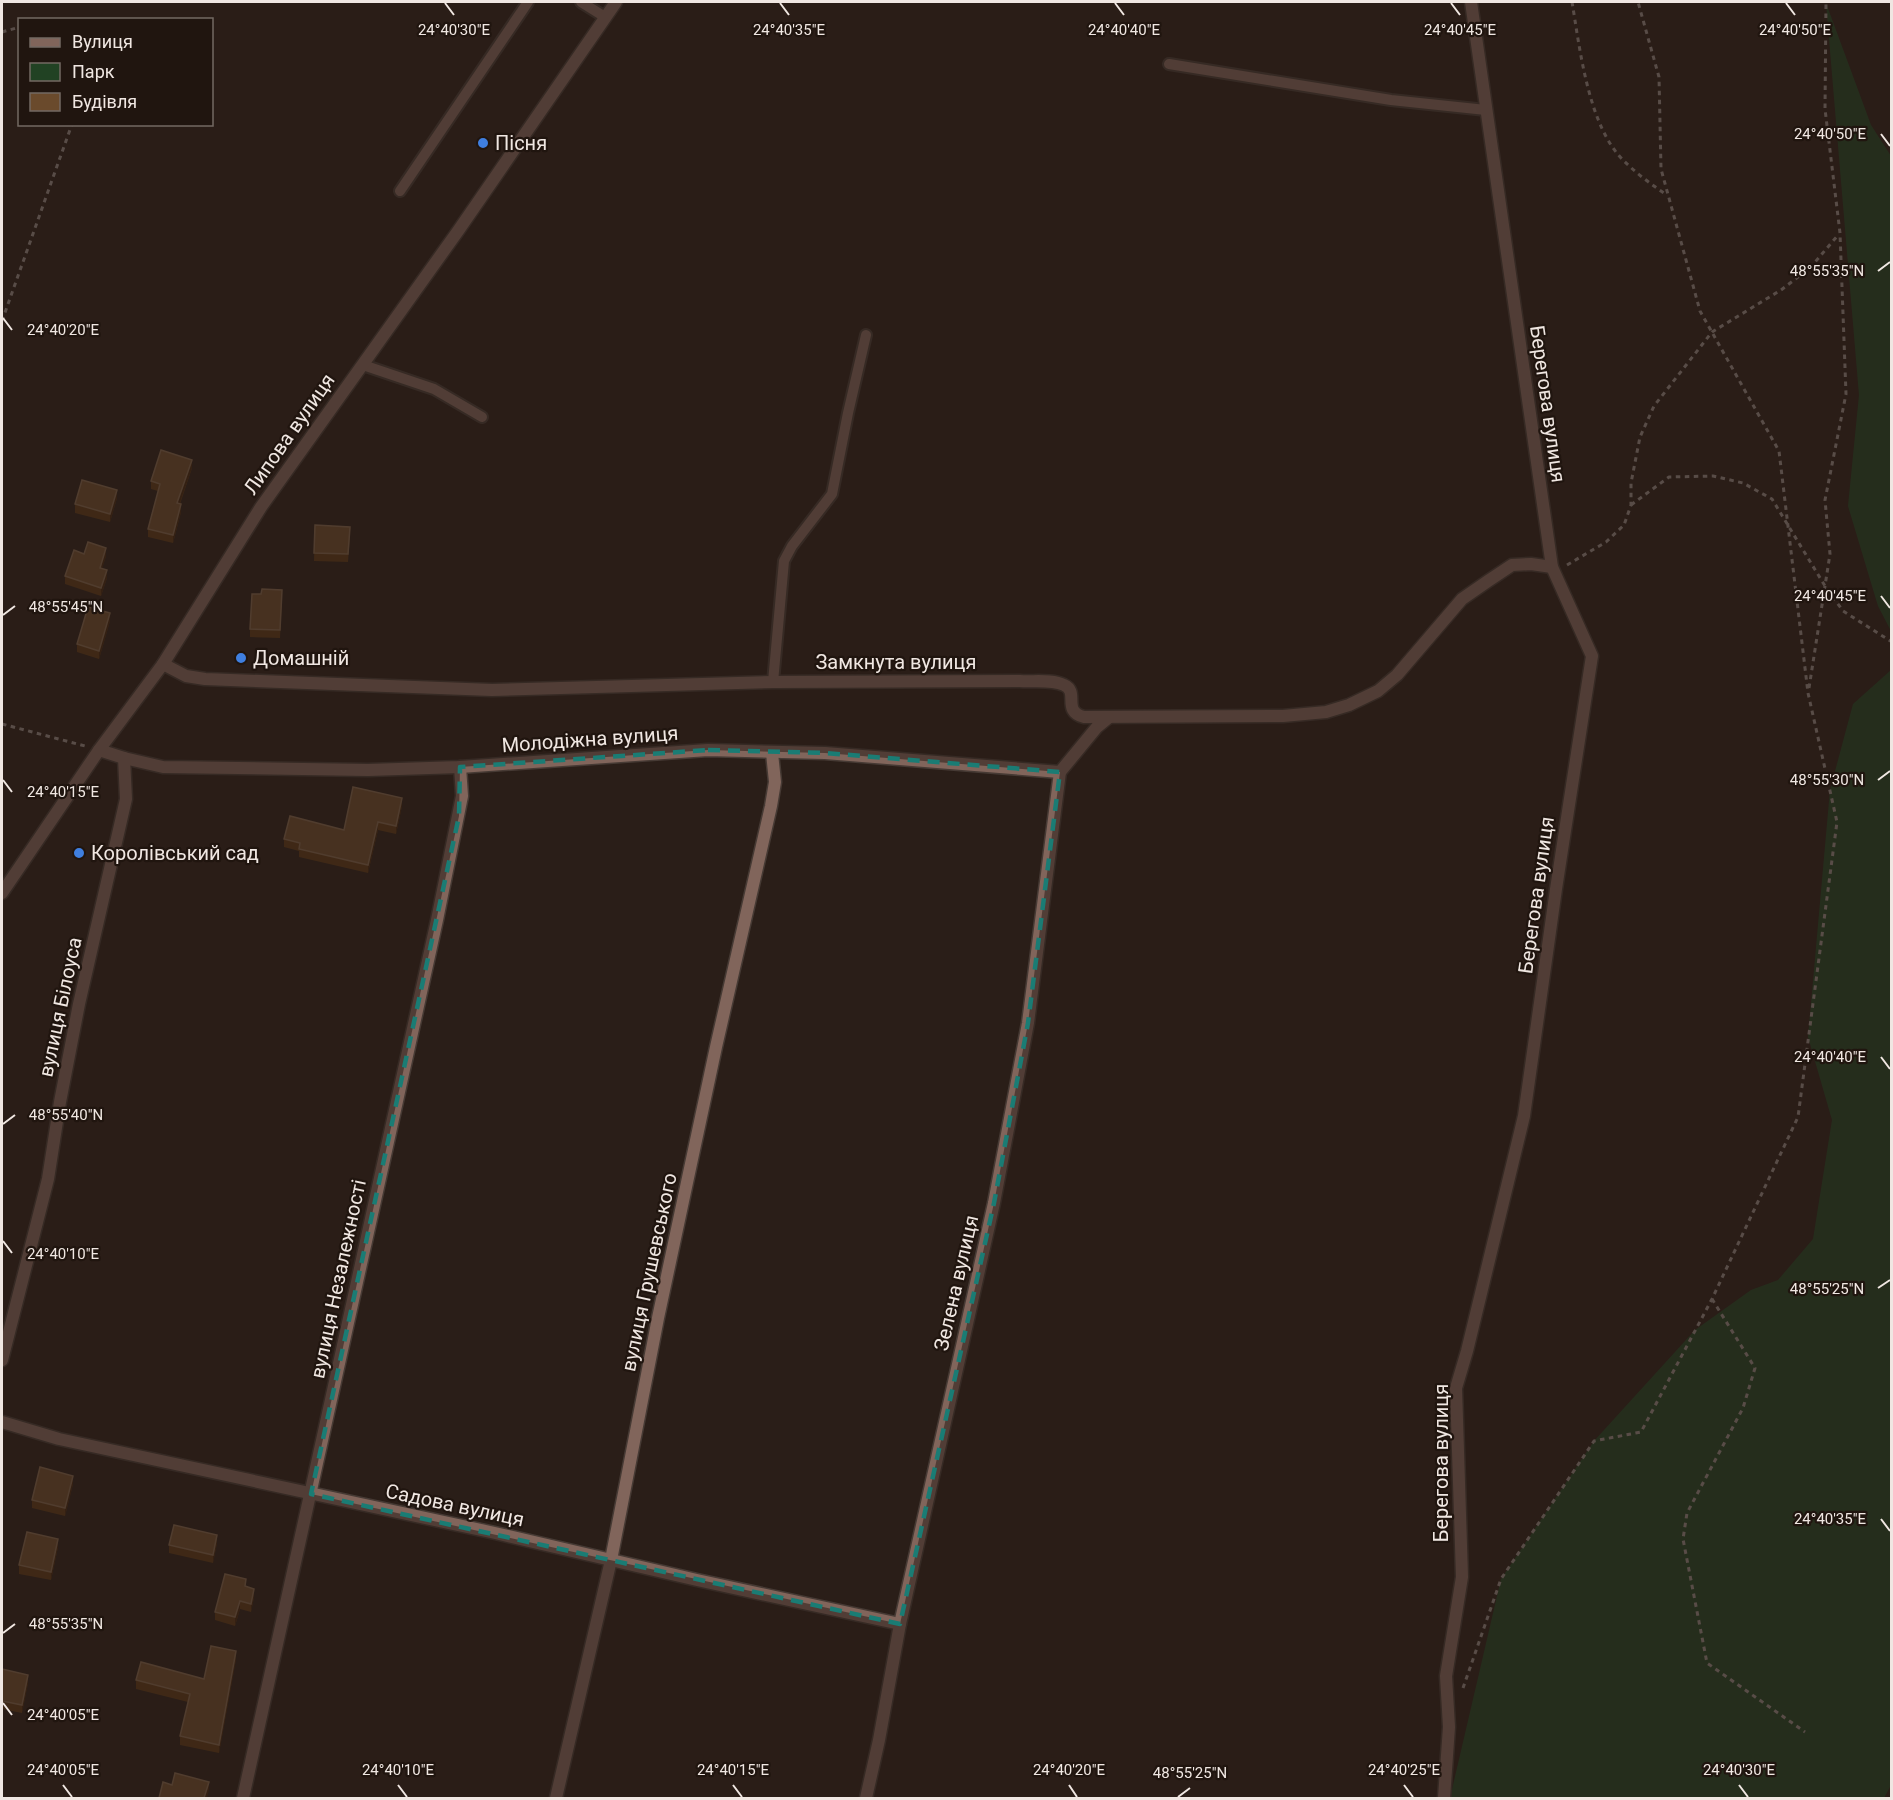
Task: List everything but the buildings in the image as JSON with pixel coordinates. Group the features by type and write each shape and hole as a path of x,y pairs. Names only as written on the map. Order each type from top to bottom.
{"street":[{"name":"Липова вулиця","path":"2,893 99,750 164,664 261,507 616,2"},
{"name":"Берегова вулиця","path":"1444,1798 1449,1727 1446,1676 1462,1577 1456,1388 1524,1116 1592,656 1552,567 1471,2"},
{"name":"Замкнута вулиця","path":"164,664 186,676 205,679 492,690 773,682 1020,681 1066,685 1071,691 1072,710 1077,715 1108,718 1283,716 1326,712 1349,705 1378,691 1397,675 1462,599 1512,565 1531,564 1552,567"},
{"path":"1060,772 1097,727 1108,718"},
{"path":"99,750 124,758"},
{"name":"Молодіжна вулиця","path":"124,758 163,767 279,770 460,767 708,750 825,753 1060,772"},
{"name":"вулиця Грушевського","path":"556,1798 611,1560 658,1318 708,1081 771,806 775,782 772,753"},
{"name":"вулиця Білоуса","path":"2,1360 48,1179 79,1004 126,800 124,758"},
{"name":"вулиця Незалежності","path":"243,1798 459,816 462,796 460,767"},
{"name":"Зелена вулиця","path":"866,1798 900,1624 994,1203 1028,1023 1060,772"},
{"name":"Садова вулиця","path":"2,1422 59,1439 495,1533 900,1624"}],"lane":[{"path":"400,191 528,2"},
{"path":"581,2 605,17"},
{"path":"1169,64 1391,100 1486,110"},
{"path":"773,682 784,561 792,546 832,494 866,335"},
{"path":"363,365 434,388 482,417"}],"path":[{"path":"1572,2 1583,66 1599,124 1622,160 1669,196"},
{"path":"1460,1695 1501,1579 1594,1441 1641,1432 1712,1299 1798,1117 1838,822 1808,693 1779,450 1700,311 1661,169 1659,76 1638,2"},
{"path":"1808,693 1830,554 1825,500 1846,394 1840,233 1825,109 1826,2"},
{"path":"2,32 18,28"},
{"path":"2,321 71,126"},
{"path":"1552,567 1566,566 1606,542 1624,525 1630,505 1631,483 1640,437 1654,406 1712,332 1781,290 1810,268 1840,233"},
{"path":"1630,505 1669,477 1713,476 1743,483 1772,500 1843,611 1892,642"},
{"path":"2,724 99,750"},
{"path":"1712,1299 1755,1368 1743,1408 1687,1513 1683,1539 1707,1663 1805,1732"}],"highlighted area":[{"path":"708,750 825,753 1060,772 1028,1023 994,1203 900,1624 311,1494 459,816 460,767"}],"green space":[{"path":"1826,3 1871,125 1891,156 1891,631 1878,606 1848,506 1859,395"},
{"path":"1891,670 1891,1785 1884,1798 1450,1798 1501,1579 1594,1441 1695,1330 1751,1290 1778,1280 1813,1239 1832,1120 1808,1037 1830,790 1853,704"}],"place":[{"name":"Пісня","path":"483,143"},
{"name":"Домашній","path":"241,658"},
{"name":"Королівський сад","path":"79,853"}]}
